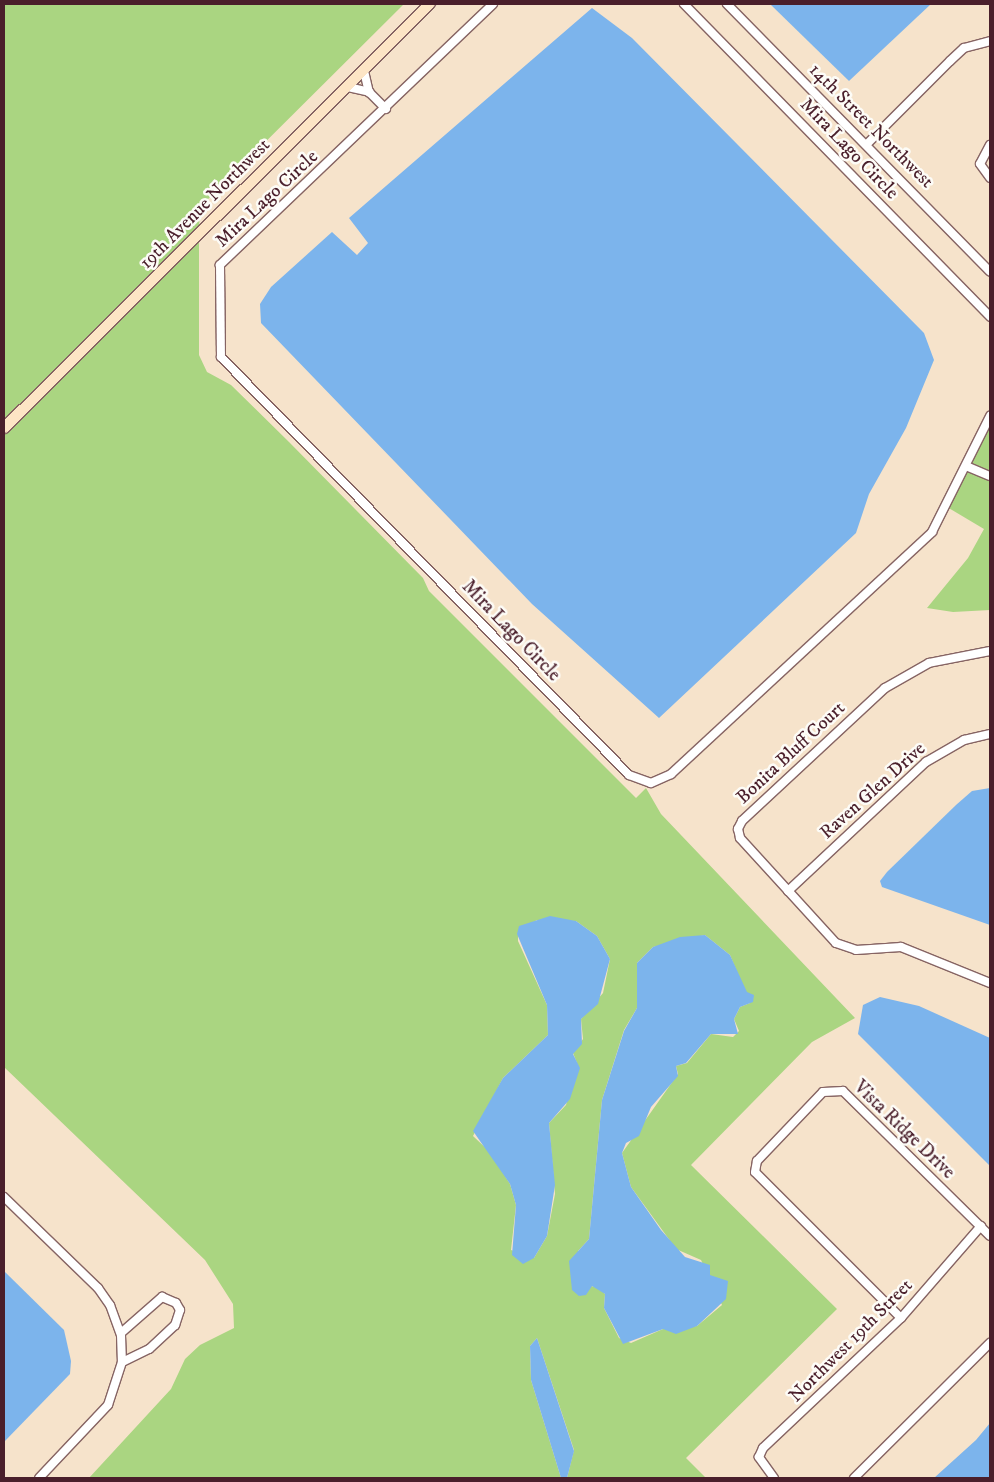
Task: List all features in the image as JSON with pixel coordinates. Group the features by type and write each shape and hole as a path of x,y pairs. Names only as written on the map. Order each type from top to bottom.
{"street":[{"name":"19th Avenue Northwest","path":"4,428 364,72 430,4"},
{"name":"Mira Lago Circle","path":"493,4 386,109 220,265 220,357 634,779 651,783 671,774 932,532 990,416"},
{"name":"Mira Lago Circle","path":"684,4 990,317"},
{"name":"14th Street Northwest","path":"728,4 867,144 990,272"},
{"path":"867,144 964,48 990,41"},
{"path":"364,72 370,92 386,109"},
{"path":"348,87 370,92"},
{"path":"990,145 980,164 990,178"},
{"path":"966,466 990,476"},
{"name":"Bonita Bluff Court","path":"990,651 929,663 885,688 742,821 740,838 836,943 846,948 901,947 990,983"},
{"name":"Raven Glen Drive","path":"788,891 926,762 958,743 990,734"},
{"name":"Vista Ridge Drive","path":"901,1318 760,1180 755,1172 757,1160 823,1092 843,1091 990,1236"},
{"path":"4,1196 98,1288 110,1305 121,1333 122,1362 108,1405 39,1478"},
{"name":"Northwest 19th Street","path":"774,1478 759,1457 763,1448 901,1318 980,1226"},
{"path":"121,1333 162,1297 176,1303 180,1310 175,1325 149,1348 122,1362"},
{"path":"854,1478 990,1343"}],"green space":[{"path":"4,4 404,4 200,207 199,229 4,422"},
{"path":"199,240 199,355 207,372 231,385 289,442 423,578 429,591 636,798 646,788 661,814 855,1018 812,1042 691,1165 837,1309 686,1458 706,1478 567,1478 574,1450 537,1338 530,1346 531,1380 561,1478 89,1478 171,1389 185,1359 200,1345 234,1328 233,1304 205,1260 4,1067 4,433","holes":["537,920 576,921 597,936 610,959 603,993 581,1019 583,1039 573,1053 577,1063 566,1105 549,1123 555,1194 547,1236 534,1258 511,1250 516,1205 510,1184 490,1152 473,1136 503,1078 548,1035 547,1005 518,941 518,931","705,935 730,955 750,1003 740,1007 734,1019 739,1031 733,1037 711,1034 687,1063 676,1066 678,1074 622,1153 631,1187 676,1249 701,1260 722,1305 697,1326 663,1329 631,1343 619,1338 604,1308 605,1294 599,1288 591,1286 579,1296 578,1251 589,1239 602,1100 624,1030 637,1008 637,963 653,947"]},
{"path":"990,416 990,610 953,612 927,608 968,558 984,529 947,507"}],"water":[{"path":"770,4 931,4 849,81"},
{"path":"592,8 632,38 924,333 934,360 906,428 869,494 856,533 659,718 532,604 261,323 260,304 271,287 332,232 357,255 368,243 349,218"},
{"path":"990,788 990,925 882,887 880,881 887,872 956,805 972,791"},
{"path":"550,916 576,921 597,936 610,959 598,1004 581,1019 582,1044 573,1054 580,1068 570,1099 549,1123 555,1185 547,1236 534,1258 523,1264 512,1255 516,1205 510,1184 473,1131 503,1078 548,1035 547,1005 517,934 519,926"},
{"path":"705,935 730,955 747,992 754,995 753,1002 740,1007 734,1019 738,1034 711,1034 686,1063 676,1066 678,1076 651,1107 639,1136 626,1143 622,1153 631,1187 661,1230 685,1257 710,1265 710,1275 728,1281 726,1299 697,1326 676,1334 663,1329 623,1344 604,1308 605,1294 592,1286 586,1295 579,1296 572,1290 569,1261 589,1239 602,1100 624,1031 637,1008 637,963 653,947 680,937"},
{"path":"880,997 919,1006 990,1038 990,1166 858,1034 863,1005"},
{"path":"4,1271 64,1330 71,1361 70,1374 4,1442"},
{"path":"537,1338 574,1451 567,1478 561,1478 531,1380 530,1346"},
{"path":"990,1423 990,1478 934,1478 976,1440"}]}
